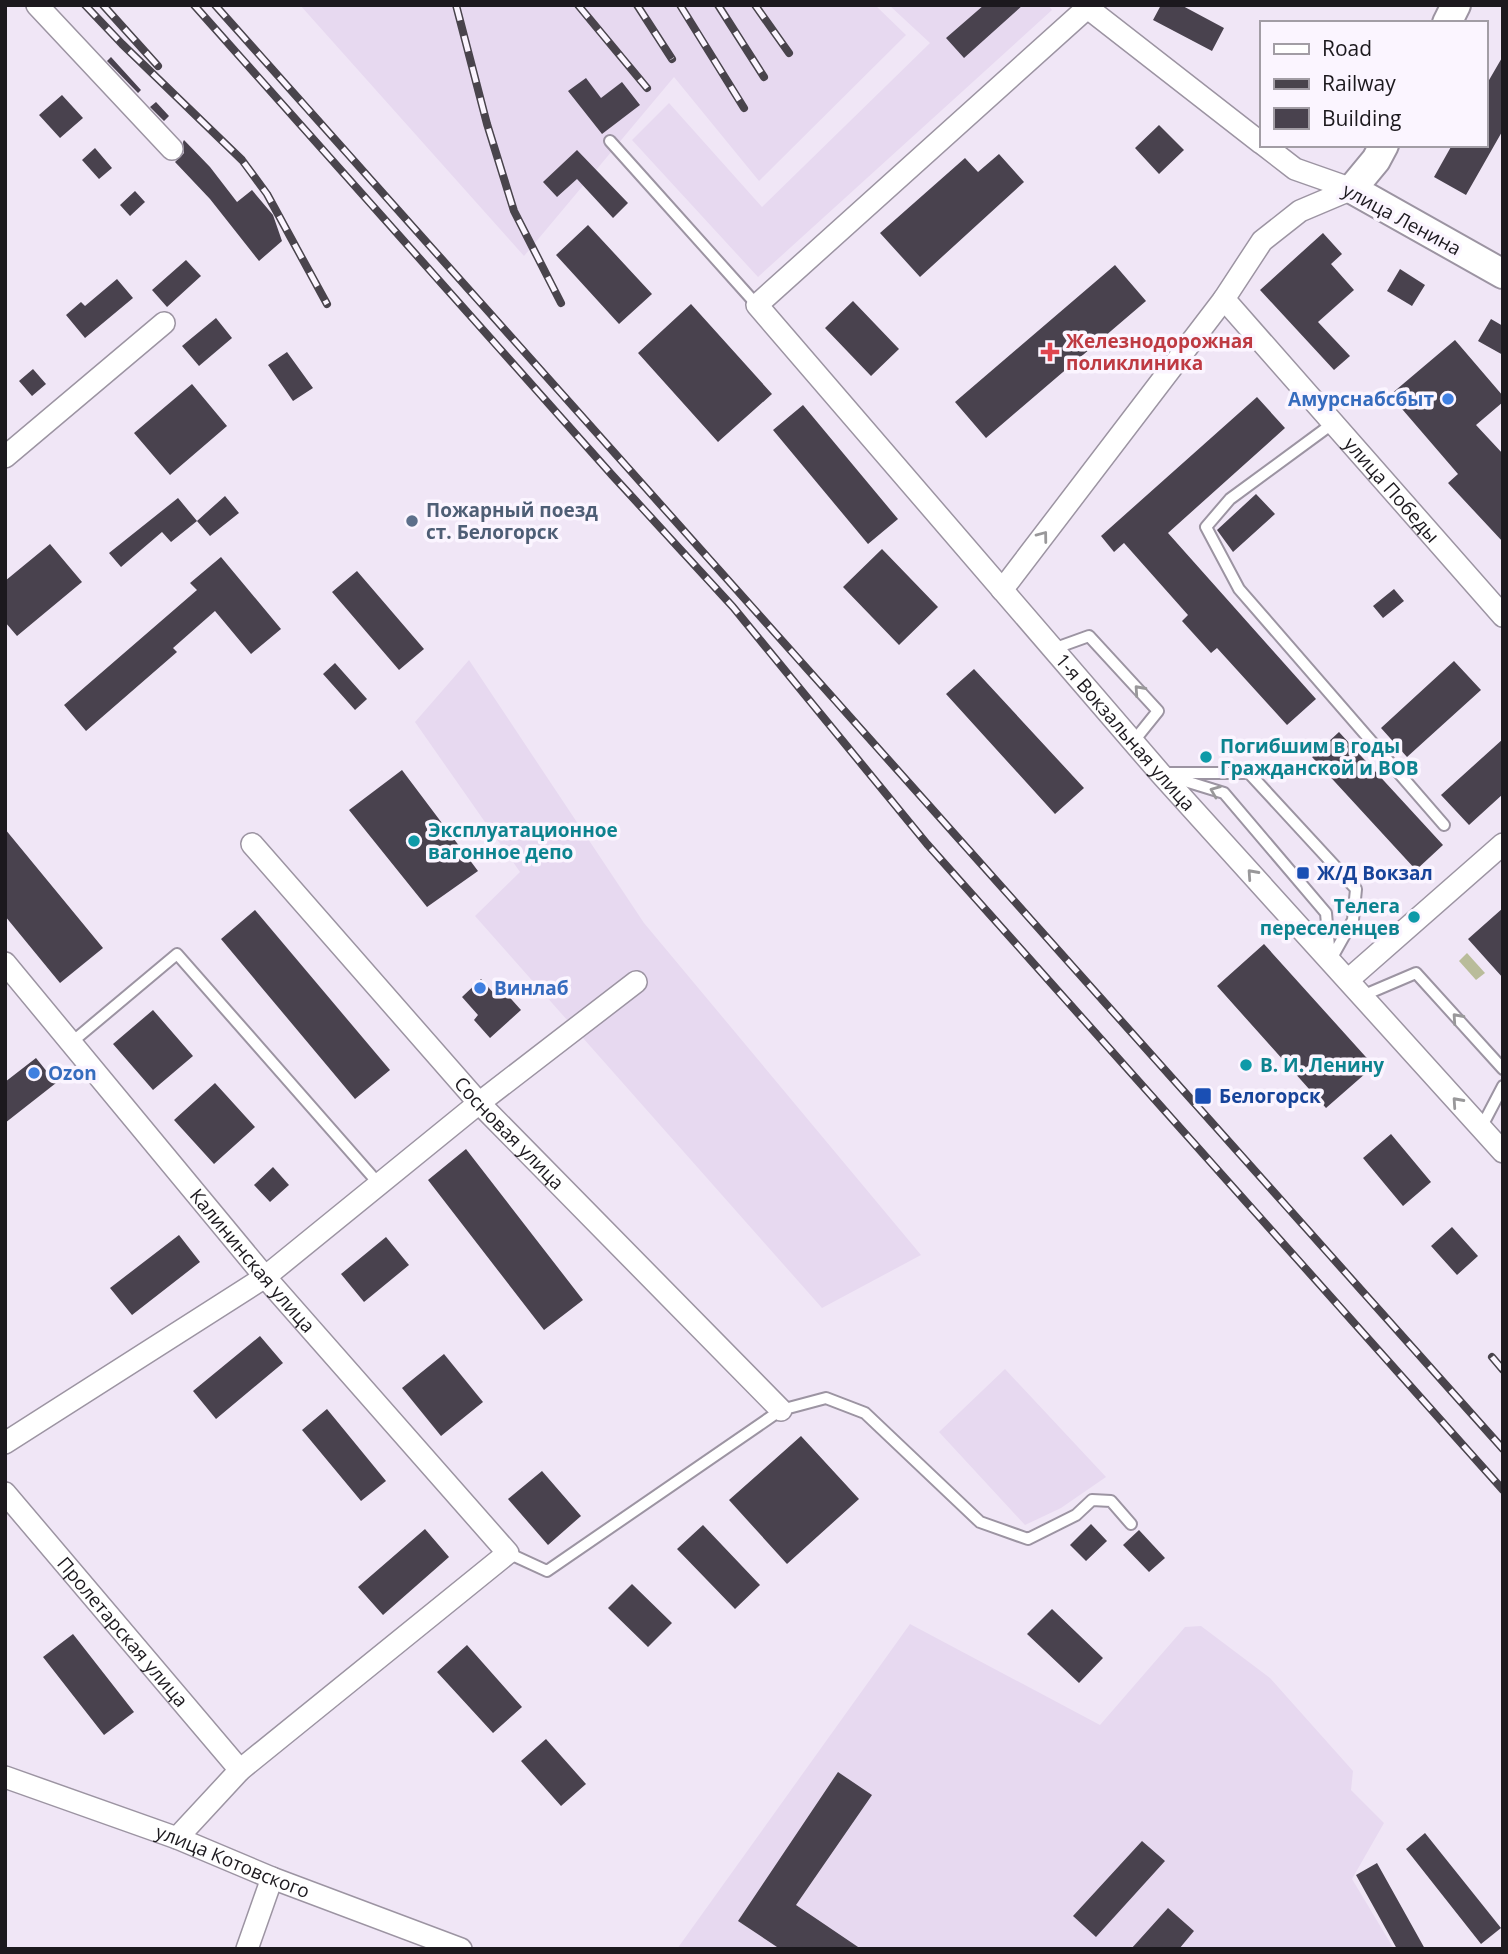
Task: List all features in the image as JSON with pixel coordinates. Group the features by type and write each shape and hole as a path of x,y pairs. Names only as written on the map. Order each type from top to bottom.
{"street":[{"path":"37,5 172,149"},
{"path":"1448,21 1456,5"},
{"path":"757,305 1085,7"},
{"name":"улица Ленина","path":"1085,7 1260,142"},
{"name":"улица Ленина","path":"1267,147 1295,169 1352,189 1503,274"},
{"path":"1002,590 1224,299 1262,241 1300,211 1352,189 1376,160 1383,147"},
{"name":"улица Победы","path":"1224,299 1502,615"},
{"name":"1-я Вокзальная улица","path":"757,305 1160,773 1503,1152"},
{"path":"5,457 164,323"},
{"name":"Сосновая улица","path":"252,844 479,1103 781,1410"},
{"path":"1355,988 1503,844"},
{"name":"Калининская улица","path":"5,963 265,1277 508,1553"},
{"path":"5,1443 265,1277 479,1103 636,982"},
{"name":"Пролетарская улица","path":"5,1493 240,1770"},
{"path":"177,1839 240,1770 508,1553"},
{"name":"улица Котовского","path":"5,1777 177,1839 461,1949"},
{"path":"247,1949 272,1878"}],"lane":[{"path":"610,141 757,305"},
{"path":"1332,424 1230,499 1206,527 1239,589 1444,825"},
{"path":"1053,649 1089,636 1158,711 1133,742"},
{"path":"1160,773 1249,773 1356,889 1353,920 1330,961"},
{"path":"1160,773 1224,793 1326,913 1330,961"},
{"path":"72,1042 177,954 379,1184"},
{"path":"1355,988 1416,973 1503,1069"},
{"path":"1481,1128 1503,1086"},
{"path":"508,1553 547,1571 781,1410 826,1398 865,1413 981,1522 1028,1539 1076,1515 1092,1500 1111,1501 1131,1524"}],"shaded area":[{"path":"300,5 875,5 906,35 759,181 674,77 524,256"},
{"path":"889,5 1048,5 1052,10 758,277 632,140 669,103 762,207 930,43"},
{"path":"469,660 644,923 921,1255 822,1308 475,916 520,872 415,722"},
{"path":"1005,1369 1106,1477 1061,1508 1025,1525 939,1432"},
{"path":"910,1624 1100,1725 1185,1627 1201,1626 1270,1678 1353,1771 1351,1790 1384,1823 1352,1879 1394,1949 677,1949"}],"green space":[{"path":"1467,953 1485,973 1476,980 1459,961"}],"building":[{"path":"984,5 1023,5 964,58 946,38"},
{"path":"1161,5 1181,5 1224,28 1212,51 1153,20"},
{"path":"1503,56 1503,130 1466,195 1434,177 1451,147 1487,147 1487,84"},
{"path":"111,57 141,90 138,93 107,61"},
{"path":"586,78 601,98 622,82 640,105 602,134 568,91"},
{"path":"62,95 83,118 60,138 39,115"},
{"path":"156,102 169,116 164,121 150,107"},
{"path":"1159,125 1184,150 1159,174 1135,148"},
{"path":"184,140 210,167 237,202 252,190 273,215 282,241 259,261 210,199 175,162 184,153"},
{"path":"95,148 112,168 99,179 82,160"},
{"path":"577,150 628,203 613,218 577,179 557,197 543,182"},
{"path":"999,154 1024,182 920,277 880,233 965,158 978,172"},
{"path":"135,191 145,202 130,216 120,205"},
{"path":"588,225 652,294 619,324 556,255"},
{"path":"1323,233 1342,254 1331,264 1354,290 1318,322 1350,356 1334,370 1260,290"},
{"path":"186,260 201,276 167,307 152,290"},
{"name":"Железнодорожная поликлиника","path":"1115,265 1146,301 986,438 955,402"},
{"path":"1400,269 1425,285 1412,306 1387,291"},
{"path":"117,279 133,298 85,338 66,315 81,302 85,306"},
{"path":"853,301 899,349 871,376 825,328"},
{"path":"691,304 772,394 718,442 638,353"},
{"path":"216,318 232,338 199,366 182,346"},
{"path":"1491,319 1503,326 1503,355 1478,341"},
{"name":"Амурснабсбыт","path":"1455,340 1503,396 1503,402 1476,425 1503,454 1503,542 1448,483 1458,474 1390,395"},
{"path":"287,352 313,388 293,401 268,365"},
{"path":"33,369 46,384 32,396 19,381"},
{"path":"192,384 227,426 170,475 134,433"},
{"path":"1257,397 1285,428 1168,533 1316,699 1287,725 1217,648 1211,653 1182,621 1188,615 1124,543 1114,552 1101,536"},
{"path":"803,405 898,519 868,544 773,430"},
{"path":"1256,494 1275,514 1233,552 1217,530"},
{"path":"225,496 239,513 210,536 197,521"},
{"path":"178,498 197,521 171,542 162,532 121,567 109,553"},
{"path":"50,544 82,582 17,636 5,622 5,581"},
{"path":"882,549 938,607 899,645 843,587"},
{"path":"221,557 281,629 251,654 215,611 173,648 177,652 86,731 64,705 197,590 190,583"},
{"path":"357,571 424,649 399,670 332,592"},
{"path":"1394,589 1404,601 1383,618 1373,606"},
{"path":"1454,661 1481,690 1407,757 1381,728"},
{"path":"335,663 367,699 355,710 323,674"},
{"path":"974,669 1084,788 1055,814 946,694"},
{"path":"1339,732 1443,845 1416,870 1312,757"},
{"path":"1503,739 1503,794 1469,825 1441,795"},
{"name":"Эксплуатационное вагонное депо","path":"402,770 478,871 427,907 349,810"},
{"path":"5,829 103,948 60,983 5,916"},
{"path":"1503,908 1503,978 1468,939"},
{"path":"255,910 390,1070 355,1099 221,939"},
{"name":"Белогорск","path":"1264,944 1374,1066 1326,1108 1217,986"},
{"path":"481,979 497,997 504,991 521,1010 490,1038 474,1020 478,1015 462,997"},
{"path":"153,1010 193,1056 153,1090 113,1044"},
{"path":"36,1058 56,1083 5,1123 5,1082"},
{"path":"215,1083 255,1127 214,1164 174,1120"},
{"path":"1391,1134 1431,1182 1403,1206 1363,1158"},
{"path":"466,1149 583,1300 544,1330 428,1180"},
{"path":"273,1167 289,1185 270,1202 254,1185"},
{"path":"1452,1227 1478,1256 1457,1275 1431,1246"},
{"path":"179,1235 200,1262 132,1315 110,1288"},
{"path":"386,1237 409,1265 364,1302 341,1274"},
{"path":"260,1336 283,1363 216,1419 193,1391"},
{"path":"444,1354 483,1402 441,1436 402,1388"},
{"path":"327,1409 386,1481 361,1501 302,1430"},
{"path":"801,1436 859,1499 787,1564 729,1500"},
{"path":"542,1471 581,1516 548,1545 508,1499"},
{"path":"1091,1524 1107,1541 1086,1561 1070,1545"},
{"path":"703,1525 760,1585 735,1609 677,1549"},
{"path":"425,1529 449,1557 383,1615 358,1587"},
{"path":"1139,1530 1165,1558 1149,1572 1123,1545"},
{"path":"632,1584 672,1623 648,1647 608,1608"},
{"path":"1052,1609 1103,1658 1079,1683 1027,1634"},
{"path":"73,1634 134,1712 104,1735 43,1657"},
{"path":"467,1645 522,1707 493,1733 437,1672"},
{"path":"546,1739 586,1784 561,1806 521,1761"},
{"path":"838,1772 872,1795 796,1905 861,1949 780,1949 738,1921"},
{"path":"1425,1833 1501,1928 1481,1944 1406,1849"},
{"path":"1142,1841 1165,1861 1096,1937 1073,1916"},
{"path":"1377,1863 1425,1949 1397,1949 1356,1875"},
{"path":"1168,1908 1194,1931 1179,1949 1131,1949"}],"railway":[{"path":"85,5 242,160 267,194 327,304"},
{"path":"103,5 158,66"},
{"path":"194,5 733,607 927,844 1503,1490"},
{"path":"215,5 1503,1449"},
{"path":"456,5 487,124 514,211 561,303"},
{"path":"578,5 647,88"},
{"path":"637,5 672,59"},
{"path":"680,5 744,108"},
{"path":"718,5 764,77"},
{"path":"755,5 789,53"},
{"path":"1492,1357 1503,1370"}],"place":[{"name":"Железнодорожная поликлиника","path":"1050,352"},
{"name":"Амурснабсбыт","path":"1448,399"},
{"name":"Пожарный поезд ст. Белогорск","path":"412,521"},
{"name":"Погибшим в годы Гражданской и ВОВ","path":"1206,757"},
{"name":"Эксплуатационное вагонное депо","path":"414,841"},
{"name":"Ж/Д Вокзал","path":"1303,873"},
{"name":"Телега переселенцев","path":"1414,917"},
{"name":"Винлаб","path":"480,988"},
{"name":"В. И. Ленину","path":"1246,1065"},
{"name":"Ozon","path":"34,1073"},
{"name":"Белогорск","path":"1203,1096"}]}
